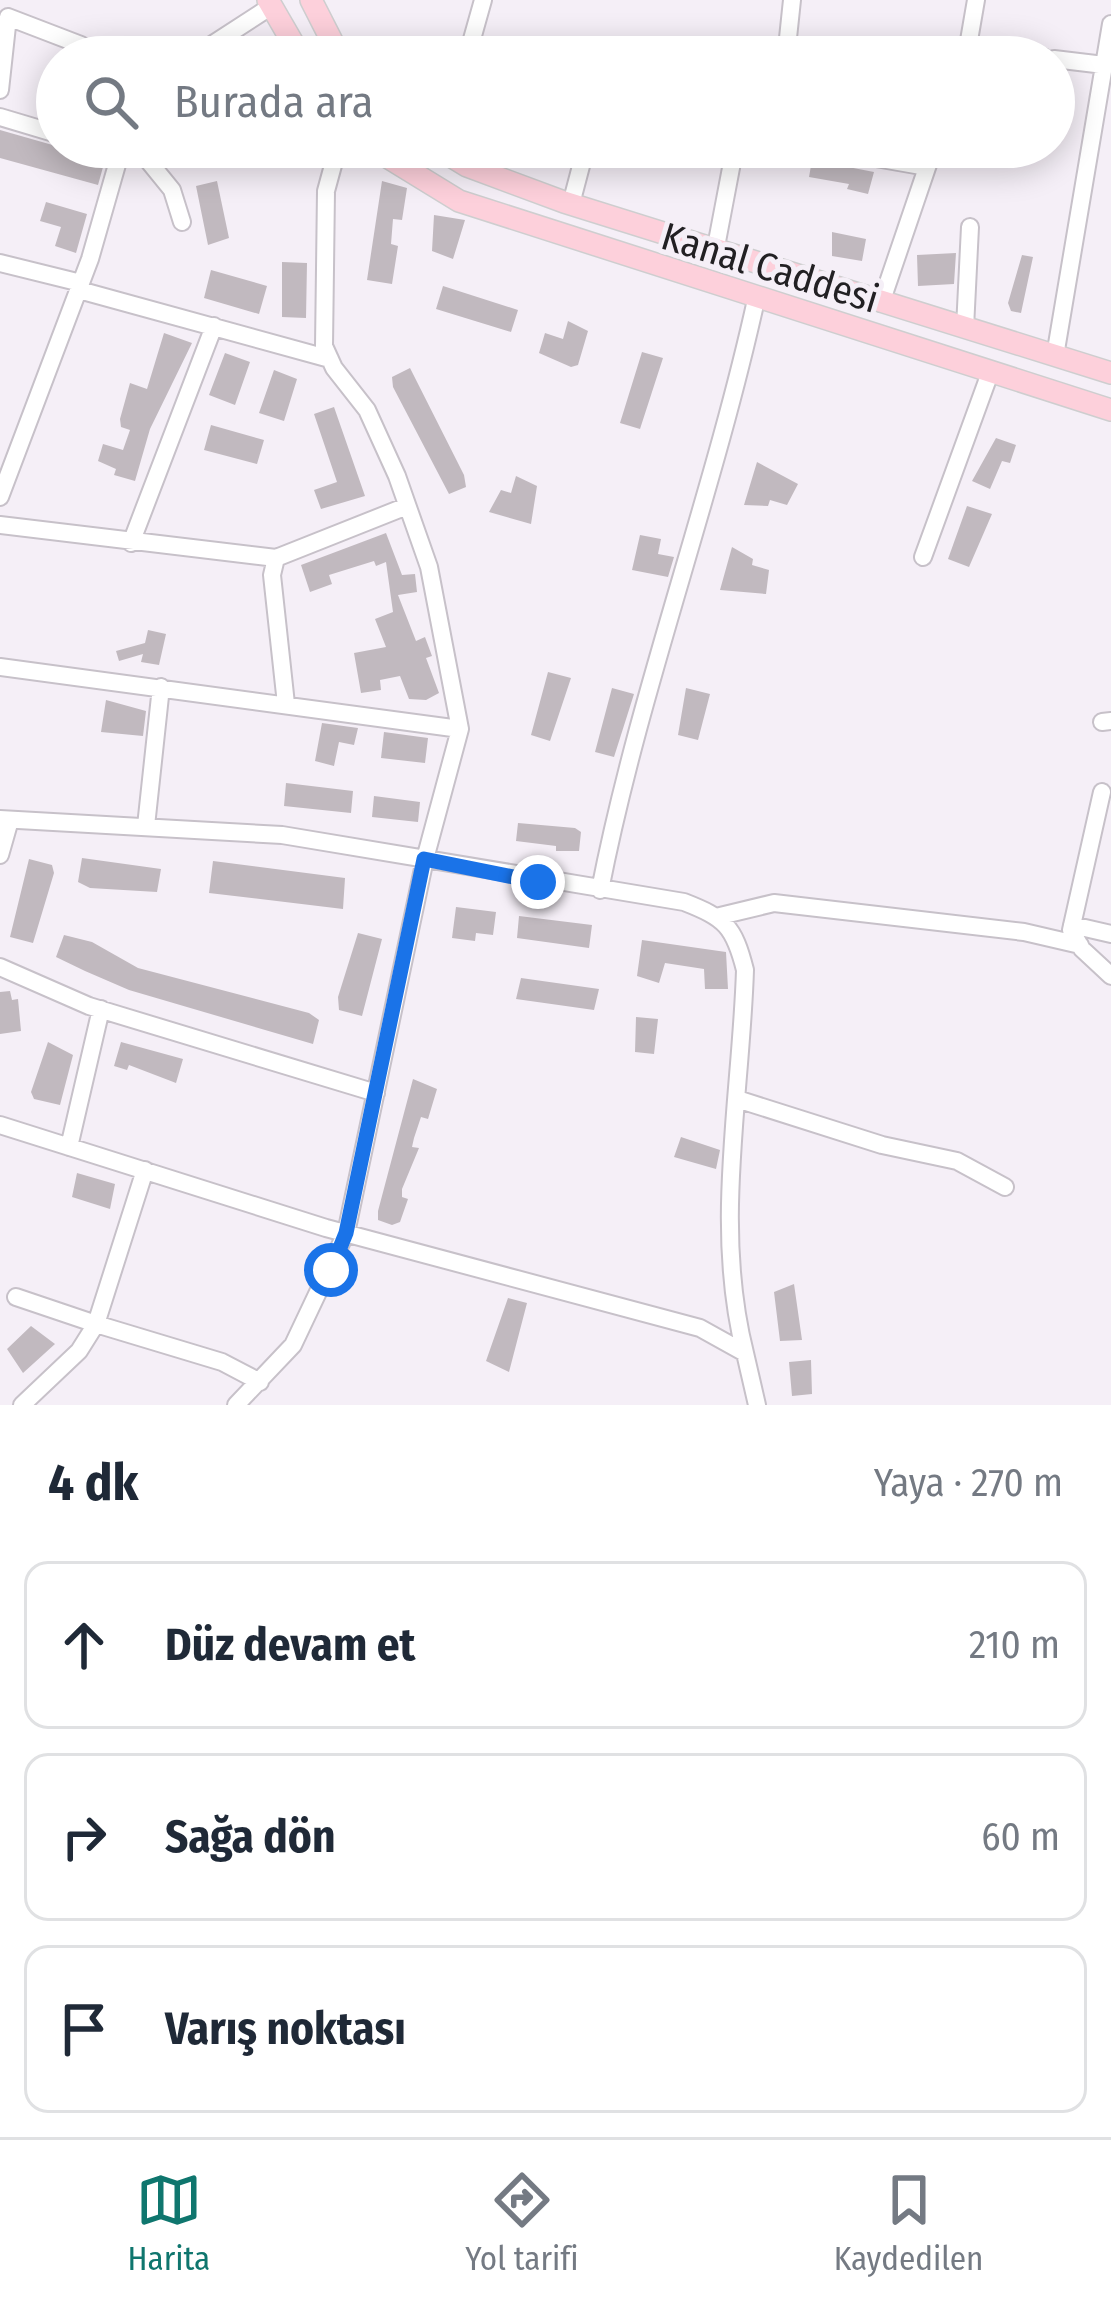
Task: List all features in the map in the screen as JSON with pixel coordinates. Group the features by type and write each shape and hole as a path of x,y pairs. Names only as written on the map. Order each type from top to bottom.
{"main road":[{"path":"310,0 329,36"},
{"path":"269,4 288,36"},
{"path":"405,168 458,201 757,301 1111,410"},
{"name":"Kanal Caddesi","path":"472,168 715,252 1111,373"}],"street":[{"path":"472,36 483,0"},
{"path":"788,36 792,0"},
{"path":"970,36 976,0"},
{"path":"224,36 269,4"},
{"path":"0,90 8,17 58,36"},
{"path":"1054,356 1111,24"},
{"path":"1075,61 1104,65"},
{"path":"0,117 36,128"},
{"path":"0,497 80,286 115,168"},
{"path":"145,168 172,190 182,222"},
{"path":"236,1405 293,1345 346,1233 424,859 460,729 439,608 407,506 367,410 325,346 326,191 332,168"},
{"path":"571,204 580,168"},
{"path":"715,252 731,168"},
{"path":"880,303 927,168"},
{"path":"965,328 970,227"},
{"path":"0,262 330,359"},
{"path":"600,890 625,779 726,434 757,301"},
{"path":"131,543 214,326"},
{"path":"923,557 990,373"},
{"path":"286,704 272,575 276,558 284,550 407,506"},
{"path":"0,525 276,558"},
{"path":"0,668 460,729"},
{"path":"146,826 160,687"},
{"path":"1102,792 1072,925 1080,945 1111,976"},
{"path":"0,855 5,819 282,835 684,902 720,916 774,903 1024,932 1080,945"},
{"path":"720,916 738,943 745,970 729,1216 733,1306 758,1405"},
{"path":"1072,925 1111,934"},
{"path":"0,967 101,1010 376,1093"},
{"path":"69,1147 101,1010"},
{"path":"737,1099 882,1145 957,1161 1005,1187"},
{"path":"0,1125 346,1233 700,1328 745,1353"},
{"path":"22,1405 79,1351 95,1324 145,1170"},
{"path":"16,1298 222,1362 260,1382"}],"building":[{"path":"0,130 36,140 36,168 0,158"},
{"path":"36,168 103,168 98,185"},
{"path":"811,168 874,172 868,194 847,189 849,184 809,177"},
{"path":"217,181 229,238 208,245 196,186"},
{"path":"382,181 407,188 402,220 393,219 391,244 398,246 392,284 367,280"},
{"path":"46,202 87,214 76,253 55,246 61,227 40,221"},
{"path":"434,215 465,220 453,259 432,251"},
{"path":"832,232 866,239 862,261 832,256"},
{"path":"956,253 954,284 918,286 917,255"},
{"path":"1022,255 1033,257 1021,313 1011,311 1008,303"},
{"path":"282,262 307,263 306,318 282,317"},
{"path":"211,270 267,286 259,314 204,298"},
{"path":"443,286 518,310 511,332 436,309"},
{"path":"568,321 588,331 578,365 571,367 539,353 545,333 563,339"},
{"path":"164,333 192,343 150,429 135,481 114,475 116,469 98,461 103,444 123,450 130,430 121,427 120,419 130,383 147,389"},
{"path":"642,352 663,358 640,429 620,423"},
{"path":"225,353 250,362 235,405 209,395"},
{"path":"410,368 464,475 466,487 449,494 393,387 392,377"},
{"path":"274,370 297,379 284,421 259,413"},
{"path":"334,407 365,496 321,509 314,490 337,482 314,414"},
{"path":"211,425 264,440 257,464 204,450"},
{"path":"996,438 1016,445 1010,463 1002,461 990,489 972,481"},
{"path":"757,462 798,484 787,505 770,500 768,506 744,505"},
{"path":"516,476 537,486 531,524 489,512 501,490 511,493"},
{"path":"967,506 992,514 969,567 948,559"},
{"path":"386,533 402,575 415,574 417,592 398,595 416,641 425,637 432,656 426,658 439,693 426,700 409,699 400,676 380,680 381,690 361,693 354,653 386,647 375,619 393,612 386,562 376,566 374,561 329,575 332,584 310,592 301,565"},
{"path":"640,535 661,539 658,554 674,557 668,577 632,570"},
{"path":"732,547 753,559 752,565 769,570 766,594 720,590"},
{"path":"148,630 166,634 159,665 141,662 143,654 119,661 116,651 145,643"},
{"path":"548,672 571,678 550,741 531,735"},
{"path":"612,688 634,694 614,757 595,752"},
{"path":"686,688 710,694 698,740 678,735"},
{"path":"106,700 146,711 143,736 101,732"},
{"path":"322,723 358,728 354,745 339,742 334,766 315,761"},
{"path":"384,732 428,738 425,763 381,758"},
{"path":"286,783 353,791 351,813 284,806"},
{"path":"374,796 420,802 418,822 372,817"},
{"path":"518,823 575,828 581,832 579,851 556,851 556,846 516,841"},
{"path":"82,858 161,869 157,892 90,888 78,882"},
{"path":"29,859 52,865 54,873 33,943 10,937"},
{"path":"213,861 345,878 343,909 209,893"},
{"path":"456,907 496,912 493,935 476,933 475,941 452,938"},
{"path":"519,916 592,925 589,948 517,938"},
{"path":"358,933 382,939 362,1016 339,1010 338,997"},
{"path":"64,935 92,942 138,968 309,1013 319,1020 313,1044 129,990 85,971 56,957"},
{"path":"642,940 726,952 728,989 705,989 704,969 665,963 659,983 637,976"},
{"path":"521,978 599,989 594,1010 516,999"},
{"path":"10,991 12,1000 18,999 21,1031 0,1034 0,992"},
{"path":"636,1017 658,1019 654,1054 635,1052"},
{"path":"48,1042 73,1055 60,1105 34,1099 31,1092"},
{"path":"121,1042 183,1059 176,1083 129,1065 127,1070 114,1066"},
{"path":"413,1079 437,1089 428,1119 421,1117 414,1138 412,1147 419,1148 402,1189 402,1197 408,1199 400,1222 392,1225 378,1220 378,1211"},
{"path":"681,1137 720,1150 716,1169 674,1157"},
{"path":"77,1173 115,1184 110,1209 72,1197"},
{"path":"794,1284 802,1340 780,1341 774,1292"},
{"path":"508,1298 527,1303 509,1372 486,1361"},
{"path":"31,1326 55,1344 23,1373 7,1349"},
{"path":"811,1360 812,1394 792,1396 789,1362"}],"route":[{"path":"331,1270 346,1233 424,859 538,882"}]}
